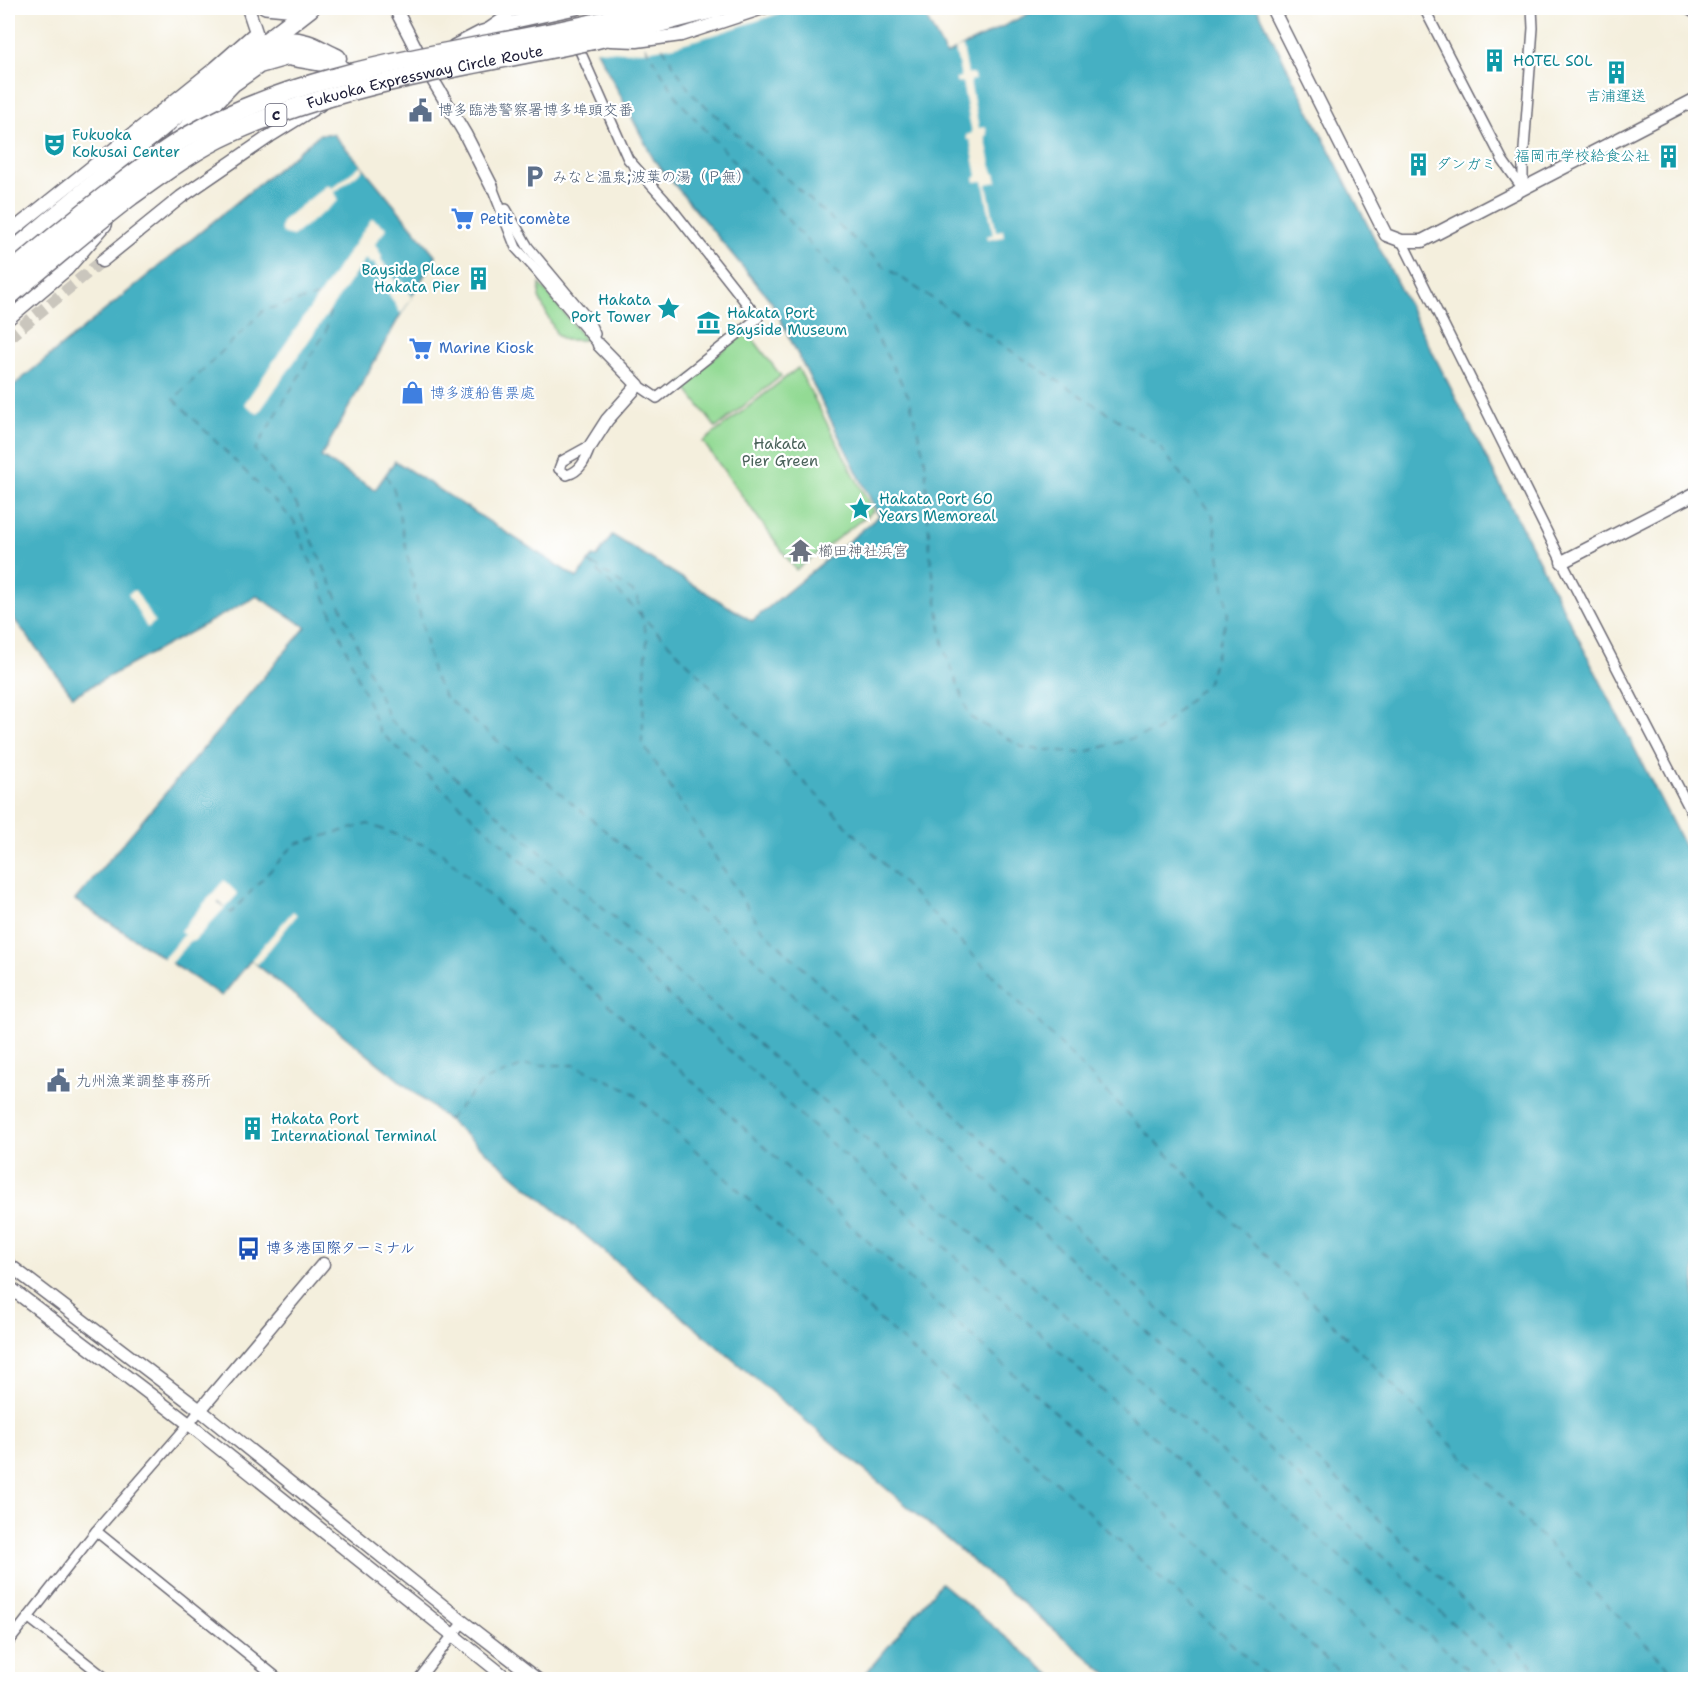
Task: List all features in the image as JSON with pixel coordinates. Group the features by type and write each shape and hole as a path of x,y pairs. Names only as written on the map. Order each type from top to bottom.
{"highway":[{"path":"8,256 226,73 310,8"},
{"name":"Fukuoka Expressway Circle Route","path":"8,275 92,205 156,157 188,136 266,99 312,84 390,64 552,32 654,8"},
{"name":"Fukuoka Expressway Circle Route","path":"8,297 102,218 164,172 230,133 316,100 395,80 584,40 717,8"},
{"path":"226,73 271,44 285,41 307,44 356,66 386,68 425,66"},
{"path":"8,315 65,267 129,190 232,83 259,64 287,56 322,62 355,76 389,78 425,66"}],"street":[{"path":"8,234 215,68 256,32 248,8"},
{"path":"263,8 286,11 290,8"},
{"path":"395,8 492,187 516,248 599,345 638,384 657,398 758,318 669,205 628,159 591,76 584,40"},
{"path":"425,66 517,8"},
{"path":"481,32 578,8"},
{"path":"102,261 181,197 270,136 330,99 363,86 425,66 483,60 584,40 637,41 681,34 763,8"},
{"path":"1272,8 1386,235 1402,241 1422,241 1695,99"},
{"path":"1424,8 1503,161 1523,189"},
{"path":"1523,189 1533,28 1532,8"},
{"path":"1686,8 1695,14"},
{"path":"1402,241 1562,562 1695,821"},
{"path":"591,445 607,420 638,384"},
{"path":"1562,562 1695,493"},
{"path":"8,1264 200,1410 538,1680"},
{"path":"8,1643 96,1531 323,1264"},
{"path":"8,1286 189,1424 509,1680"},
{"path":"96,1531 280,1680"},
{"path":"29,1617 108,1680"},
{"path":"418,1680 463,1622"}],"green space":[{"path":"540,284 586,340 565,340 557,335 539,298"},
{"path":"747,331 781,376 716,428 682,383"},
{"name":"Hakata Pier Green","path":"798,368 873,511 796,570 703,442"}],"water":[{"path":"575,8 921,8 946,55 1040,8 1257,8 1695,867 1695,1679 1113,1679 448,1120 251,960 222,996 75,900 306,627 257,596 73,696 8,611 8,390 320,134 333,134 436,256 321,457 375,490 395,461 577,578 593,556 597,557 612,535 752,621 879,516 771,301 654,160"},
{"path":"941,1583 1056,1679 861,1679"}],"pier":[{"path":"572,8 796,8 675,46 623,52 594,50"},
{"path":"963,47 968,74 973,73 975,80 970,81 979,128 986,127 987,135 985,136 997,182 987,184 996,231 1003,230 1004,237 988,240 987,236 993,234 983,181 975,182 974,177 977,176 970,140 967,140 966,135 972,133 962,82 956,83 956,78 961,77 955,49"},
{"path":"361,165 364,169 335,192 338,201 293,236 281,231 283,220 326,186 332,188"},
{"path":"372,218 387,228 375,244 382,256 381,259 396,282 402,280 412,297 401,314 385,288 388,287 374,263 370,264 366,258 258,414 244,404"},
{"path":"135,590 155,622 147,628 128,594"},
{"path":"224,880 238,894 169,965 162,960 184,935 180,931"},
{"path":"293,911 297,915 257,965 251,960"}],"ferry route":[{"path":"645,46 680,102 851,289 909,397 925,460 930,553 944,649 970,717 1024,748 1082,753 1157,731 1208,682 1228,613 1213,516 1159,446 885,267 691,93 660,43"},
{"path":"318,296 264,310 174,399 294,521 380,732 1420,1680"},
{"path":"330,311 326,331 255,450 297,505 390,720 1480,1680"},
{"path":"386,475 394,490 432,672 445,697 729,934 1512,1680"},
{"path":"588,561 1681,1680"},
{"path":"593,564 636,594 647,638 642,743 761,928 1547,1680"},
{"path":"218,902 231,913 295,844 368,824 440,851 1349,1680"},
{"path":"448,1120 483,1081 525,1065 575,1065 631,1091 1271,1680"}],"tunnel":[{"path":"8,338 102,261"}],"place":[{"name":"HOTEL SOL","path":"1495,61"},
{"name":"吉浦運送","path":"1616,72"},
{"name":"博多臨港警察署博多埠頭交番","path":"420,110"},
{"name":"Fukuoka Kokusai Center","path":"54,144"},
{"name":"福岡市学校給食公社","path":"1668,156"},
{"name":"ダンガミ","path":"1418,164"},
{"name":"みなと温泉;波葉の湯（Ｐ無）","path":"534,177"},
{"name":"Petit comète","path":"462,219"},
{"name":"Bayside Place Hakata Pier","path":"478,279"},
{"name":"Hakata Port Tower","path":"669,309"},
{"name":"Hakata Port Bayside Museum","path":"709,322"},
{"name":"Marine Kiosk","path":"421,348"},
{"name":"博多渡船售票處","path":"412,393"},
{"name":"Hakata Port 60 Years Memoreal","path":"861,508"},
{"name":"櫛田神社浜宮","path":"800,551"},
{"name":"九州漁業調整事務所","path":"58,1081"},
{"name":"Hakata Port International Terminal","path":"253,1128"},
{"name":"博多港国際ターミナル","path":"248,1248"}]}
